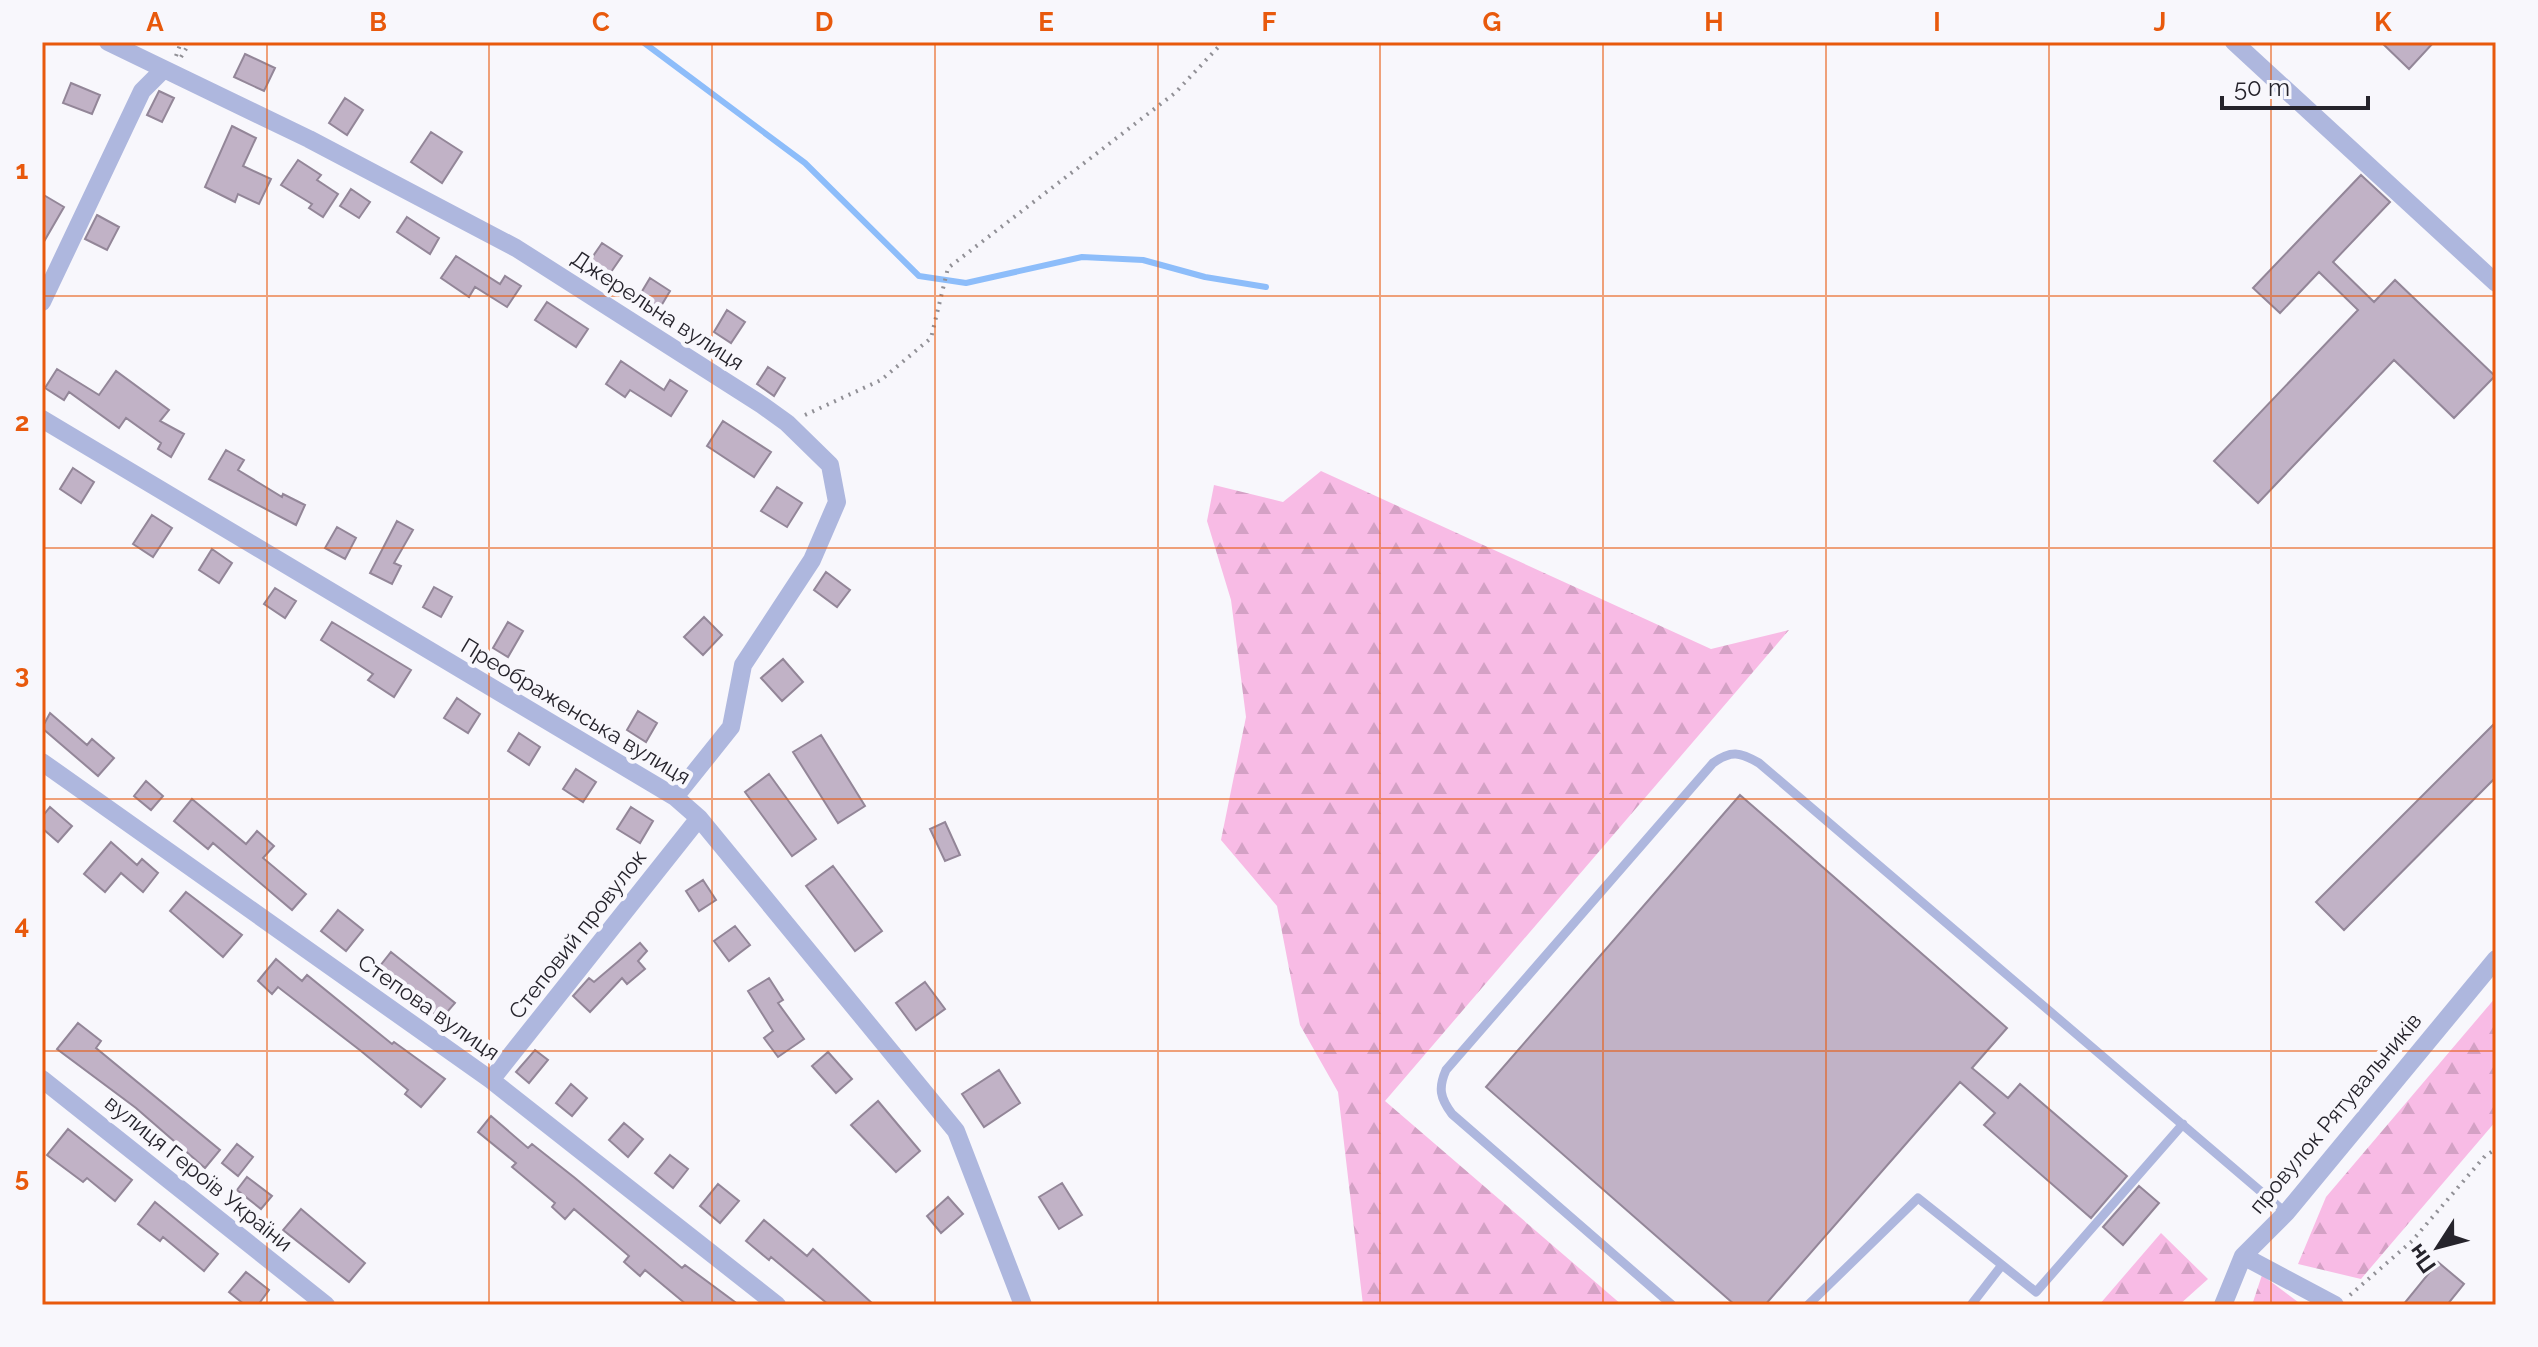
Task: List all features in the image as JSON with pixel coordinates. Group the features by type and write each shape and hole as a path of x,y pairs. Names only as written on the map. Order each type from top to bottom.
{"street":[{"name":"Джерельна вулиця","path":"108,42 309,139 516,248 787,423 830,465 837,502 812,560 743,665 731,727 675,797"},
{"path":"2234,42 2496,283"},
{"path":"42,302 142,91 163,70"},
{"name":"Преображенська вулиця","path":"42,419 675,797 699,818 956,1131 1023,1305"},
{"name":"Степова вулиця","path":"42,762 491,1080 777,1305"},
{"name":"Степовий провулок","path":"491,1080 699,818"},
{"name":"провулок Рятувальників","path":"2223,1305 2243,1256 2286,1213 2496,959"},
{"name":"вулиця Героїв України","path":"42,1079 326,1305"},
{"path":"2243,1256 2332,1303"}],"lane":[{"path":"1672,1305 1452,1114 1442,1100 1440,1085 1446,1070 1477,1034 1713,763 1726,754 1741,753 1759,763 2286,1213"},
{"path":"1808,1305 1918,1198 2036,1292 2183,1124"},
{"path":"1971,1305 2002,1265"}],"path":[{"path":"787,423 881,380 931,338 948,268 1175,93 1223,42"},
{"path":"2332,1303 2354,1294 2412,1241 2485,1156 2496,1149"}],"green space":[{"path":"1321,471 1711,649 1789,630 1385,1101 1622,1305 1363,1305 1338,1092 1300,1025 1277,906 1221,840 1246,717 1231,600 1207,521 1214,485 1283,502"},
{"path":"2496,997 2496,1121 2361,1279 2298,1264 2326,1197"},
{"path":"2161,1233 2208,1279 2179,1305 2099,1305"},
{"path":"2262,1275 2302,1305 2252,1305"}],"building":[{"path":"2381,42 2434,42 2409,69"},
{"path":"245,54 275,68 264,91 234,77"},
{"path":"71,83 100,95 92,114 63,103"},
{"path":"159,91 174,98 162,122 147,115"},
{"path":"345,98 363,110 347,135 329,123"},
{"path":"232,126 256,138 243,166 271,179 259,204 238,194 235,202 205,187"},
{"path":"431,132 462,152 442,183 411,162"},
{"path":"298,160 321,175 317,180 338,194 323,217 309,208 312,204 281,185"},
{"path":"2361,175 2390,202 2333,262 2374,302 2395,280 2495,376 2454,418 2394,360 2258,503 2214,461 2358,310 2319,272 2280,313 2253,288"},
{"path":"351,189 370,202 359,218 340,206"},
{"path":"42,194 64,207 42,245"},
{"path":"97,215 119,227 107,250 85,239"},
{"path":"407,217 439,238 430,254 397,232"},
{"path":"602,243 622,256 609,275 589,262"},
{"path":"456,256 500,284 505,276 521,286 507,307 475,287 469,297 441,278"},
{"path":"650,278 670,291 658,311 638,298"},
{"path":"547,302 588,329 576,347 535,320"},
{"path":"727,310 745,322 731,343 714,332"},
{"path":"621,361 664,390 670,380 687,391 671,416 630,390 625,397 606,384"},
{"path":"768,367 785,378 774,396 757,384"},
{"path":"57,369 99,395 116,371 169,410 160,421 184,434 171,457 158,449 161,443 126,418 119,428 69,392 64,400 45,388"},
{"path":"723,421 771,452 754,477 707,446"},
{"path":"226,450 244,460 238,470 282,497 283,494 305,505 296,525 209,479"},
{"path":"73,468 94,482 81,503 60,489"},
{"path":"777,487 802,503 787,527 761,511"},
{"path":"152,515 172,528 153,557 133,544"},
{"path":"397,521 413,530 394,563 401,566 392,584 370,573"},
{"path":"337,527 356,538 345,559 325,548"},
{"path":"212,549 232,563 219,583 199,570"},
{"path":"826,572 850,590 837,607 814,590"},
{"path":"434,587 452,597 441,617 423,607"},
{"path":"275,588 296,601 285,618 264,604"},
{"path":"704,617 722,635 703,655 684,637"},
{"path":"332,622 411,670 394,697 368,680 373,674 321,640"},
{"path":"508,622 523,631 508,657 493,648"},
{"path":"783,659 803,682 782,701 761,678"},
{"path":"457,698 480,714 468,733 444,718"},
{"path":"638,711 657,723 646,742 627,730"},
{"path":"50,713 87,745 92,739 114,758 98,776 42,728"},
{"path":"2496,722 2496,777 2344,930 2316,902"},
{"path":"519,733 540,747 529,765 508,751"},
{"path":"821,735 865,806 838,823 793,752"},
{"path":"576,769 596,782 583,802 563,789"},
{"path":"769,774 816,839 792,856 745,792"},
{"path":"146,781 163,796 151,810 134,796"},
{"path":"1740,795 2007,1028 1972,1068 2008,1098 2020,1084 2127,1176 2091,1218 1984,1125 1995,1113 1960,1082 1765,1305 1735,1305 1486,1087"},
{"path":"192,799 246,844 257,831 274,846 263,858 306,894 292,910 213,843 208,849 174,821"},
{"path":"50,807 72,826 58,842 42,828 42,817"},
{"path":"631,807 653,821 640,843 617,829"},
{"path":"945,822 960,855 945,861 930,829"},
{"path":"111,842 137,865 142,859 158,873 143,892 121,873 105,892 84,874"},
{"path":"833,866 882,931 855,951 806,886"},
{"path":"703,880 716,900 699,911 686,891"},
{"path":"186,892 242,935 223,957 170,911"},
{"path":"338,910 363,930 346,951 321,931"},
{"path":"735,926 750,945 729,961 714,941"},
{"path":"640,943 647,951 638,961 645,969 627,984 622,978 590,1012 573,996 589,978 594,982"},
{"path":"391,952 455,1003 441,1019 401,986 398,989 376,971"},
{"path":"276,959 302,981 307,975 392,1044 394,1042 445,1079 421,1107 405,1094 408,1090 361,1051 278,987 272,994 258,981"},
{"path":"769,978 783,1000 778,1003 804,1039 778,1057 764,1038 773,1031 748,991"},
{"path":"925,982 945,1009 916,1030 896,1003"},
{"path":"78,1023 101,1041 96,1048 220,1150 205,1168 136,1108 57,1049"},
{"path":"535,1050 548,1060 529,1083 516,1072"},
{"path":"828,1052 852,1079 836,1093 812,1066"},
{"path":"999,1070 1020,1103 984,1127 962,1094"},
{"path":"571,1084 587,1098 572,1116 556,1103"},
{"path":"878,1101 920,1151 896,1172 851,1125"},
{"path":"491,1116 528,1148 532,1144 575,1178 682,1268 685,1265 739,1305 687,1305 645,1270 640,1276 624,1262 629,1256 574,1209 565,1219 552,1207 555,1203 512,1167 516,1163 478,1132"},
{"path":"624,1123 643,1139 628,1157 609,1140"},
{"path":"68,1129 132,1180 115,1201 87,1178 83,1182 47,1155"},
{"path":"237,1144 253,1157 238,1176 222,1163"},
{"path":"670,1155 688,1169 673,1188 655,1173"},
{"path":"247,1177 272,1196 261,1209 237,1190"},
{"path":"1062,1183 1082,1215 1059,1229 1039,1197"},
{"path":"718,1184 739,1201 720,1223 700,1206"},
{"path":"2139,1186 2159,1203 2123,1245 2103,1227"},
{"path":"948,1197 963,1214 941,1233 927,1216"},
{"path":"155,1202 218,1254 204,1271 163,1237 160,1241 138,1224"},
{"path":"301,1209 365,1263 349,1282 283,1230"},
{"path":"764,1220 807,1256 813,1249 874,1305 829,1305 771,1257 769,1260 746,1241"},
{"path":"2438,1262 2464,1284 2447,1305 2403,1305"},
{"path":"246,1272 269,1290 258,1305 245,1305 229,1292"}],"waterway":[{"path":"643,42 805,163 919,276 966,283 1082,257 1143,260 1205,277 1266,287"}]}
